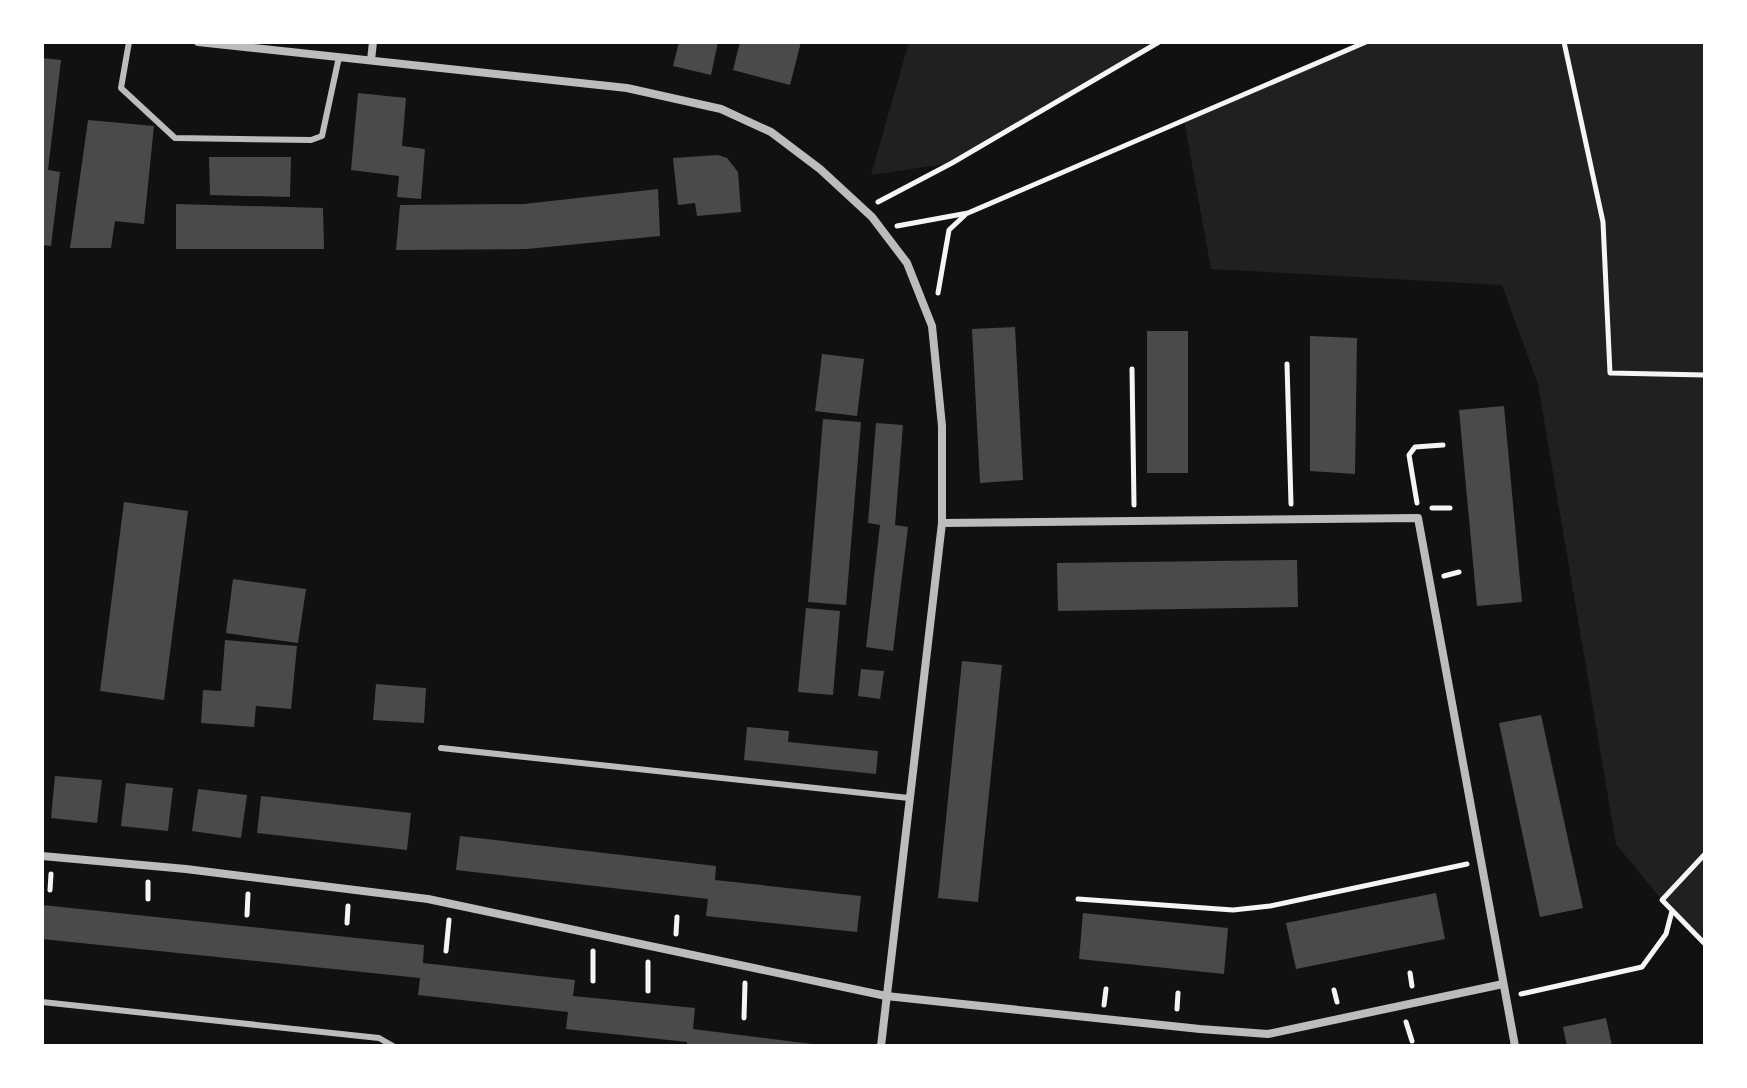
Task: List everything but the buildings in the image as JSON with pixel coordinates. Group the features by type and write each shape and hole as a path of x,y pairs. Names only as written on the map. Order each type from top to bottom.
{"street":[{"path":"198,42 627,88 721,109 771,132 864,209 907,263 932,326 942,426 942,523 881,1046"},
{"path":"371,60 373,42"},
{"path":"942,523 1418,518 1515,1046"},
{"path":"42,856 186,869 451,903 886,996 1268,1034 1503,984"}],"lane":[{"path":"129,42 121,88 175,138 311,140 322,136 339,57"},
{"path":"441,748 909,798"},
{"path":"42,1002 379,1038 393,1046"}],"path":[{"path":"864,209 952,163 1159,42"},
{"path":"880,228 968,213 1366,42"},
{"path":"1564,42 1603,222 1610,373 1705,375"},
{"path":"932,326 949,230 968,213"},
{"path":"1287,364 1291,517"},
{"path":"1132,369 1134,522"},
{"path":"1418,508 1409,455 1415,447 1443,445"},
{"path":"1705,854 1662,900 1705,944"},
{"path":"1078,899 1233,910 1270,906 1480,862"},
{"path":"446,951 451,903"},
{"path":"1505,998 1642,967 1666,934 1672,911"},
{"path":"593,934 593,981"},
{"path":"648,945 648,991"},
{"path":"744,1018 746,966"}],"shaded area":[{"path":"909,42 1159,42 952,163 871,175"},
{"path":"1366,42 1705,42 1705,945 1662,900 1616,844 1538,384 1502,285 1211,269 1184,120"}]}
